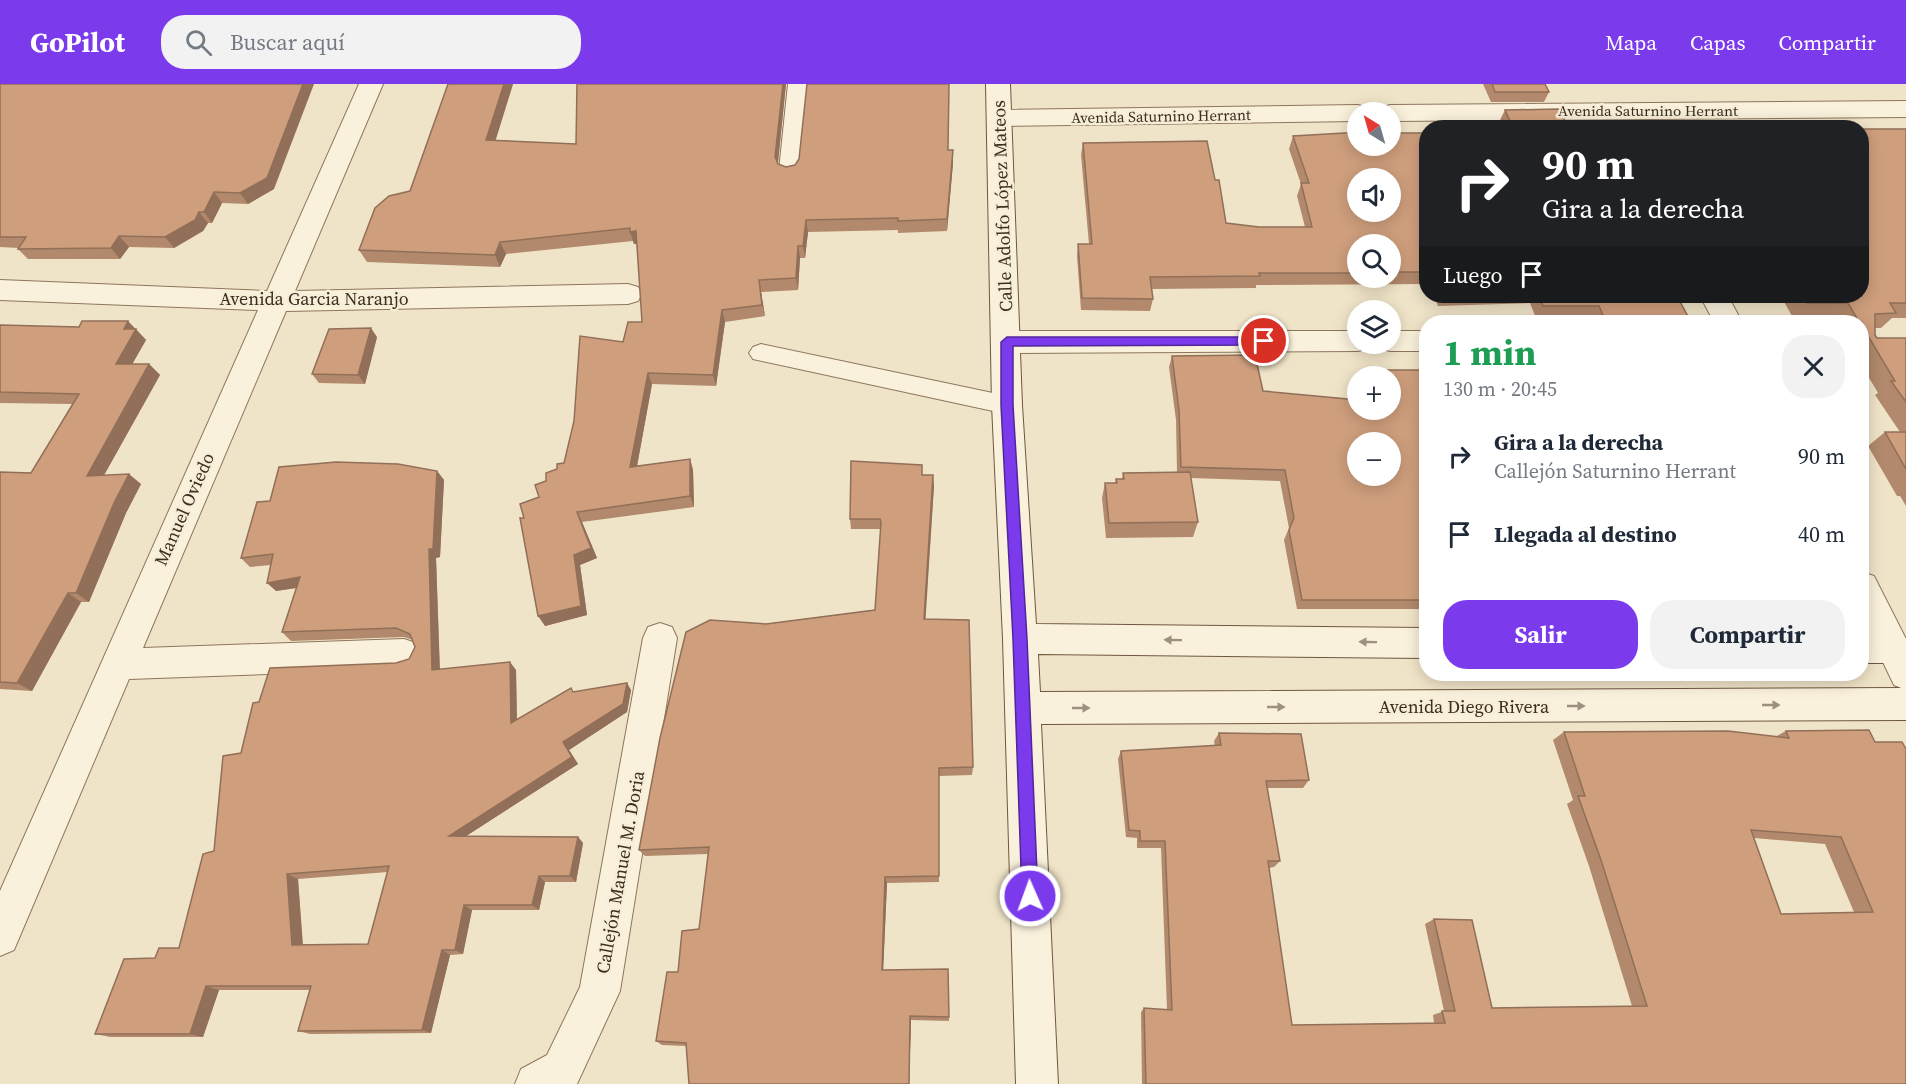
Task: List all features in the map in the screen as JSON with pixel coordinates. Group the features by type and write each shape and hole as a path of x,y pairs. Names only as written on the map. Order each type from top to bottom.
{"street":[{"name":"Manuel Oviedo","path":"0,936 371,84"},
{"name":"Calle Adolfo López Mateos","path":"998,84 1007,405 1020,639 1037,1084"},
{"name":"Avenida Saturnino Herrant","path":"1401,112 1906,109"},
{"name":"Avenida Saturnino Herrant","path":"1000,118 1347,113"},
{"name":"Avenida Garcia Naranjo","path":"0,290 276,301 628,294"},
{"path":"1007,342 1347,341"},
{"path":"1401,341 1419,341"},
{"path":"1869,602 1892,656"},
{"name":"Callejón Manuel M. Doria","path":"536,1084 562,1070 600,991 660,638"},
{"path":"1020,639 1419,643"},
{"path":"117,664 404,654"},
{"name":"Avenida Diego Rivera","path":"1022,708 1906,704"}],"lane":[{"path":"789,170 798,84"},
{"path":"761,353 1007,405"}],"building":[{"path":"0,84 303,84 267,178 240,193 214,192 204,212 199,212 195,220 165,237 119,236 111,248 18,249 26,237 0,237"},
{"path":"448,84 504,84 486,140 576,144 577,84 783,84 775,157 778,164 786,167 795,165 799,159 807,84 949,84 948,150 953,150 947,219 806,220 803,246 798,246 796,278 759,280 762,305 722,310 713,375 648,373 630,467 690,459 690,496 577,512 591,548 574,555 581,606 538,616 520,518 524,518 520,504 539,497 535,485 546,481 546,473 557,469 557,464 564,463 574,421 580,336 623,342 628,322 642,322 636,231 630,232 630,228 500,242 495,255 359,250 375,208 389,196 410,191"},
{"path":"1492,84 1545,84 1549,92 1495,92"},
{"path":"1560,109 1565,120 1509,120 1505,110"},
{"path":"1869,129 1906,129 1906,303 1890,303 1896,313 1875,314 1875,335 1877,338 1906,338 1906,402 1891,381 1895,381 1869,338 1869,315 1855,315 1848,303 1869,303"},
{"path":"1347,133 1347,156 1401,156 1401,133 1419,133 1419,272 1401,272 1401,234 1347,234 1347,273 1150,277 1153,299 1082,298 1078,244 1092,244 1083,143 1207,141 1215,180 1219,180 1226,223 1259,227 1312,227 1301,183 1309,183 1293,136"},
{"path":"1542,303 1681,303 1687,315 1603,315 1599,306 1543,306"},
{"path":"82,321 128,321 124,329 136,329 116,364 149,364 87,476 129,474 114,503 76,593 68,593 17,683 0,682 0,472 31,473 79,394 0,392 0,325 79,327"},
{"path":"371,328 358,375 312,374 329,329"},
{"path":"1255,355 1263,391 1347,399 1347,420 1401,420 1401,370 1419,370 1419,600 1302,600 1289,530 1294,518 1285,470 1181,467 1179,410 1172,356"},
{"path":"1885,432 1906,432 1906,469"},
{"path":"851,461 922,465 922,475 933,475 924,619 969,620 973,767 939,768 939,876 885,877 882,970 948,969 949,1017 910,1016 909,1084 689,1084 686,1043 656,1041 667,972 678,972 682,931 699,929 709,847 639,850 660,738 686,632 710,620 766,624 875,610 881,522 880,519 850,519"},
{"path":"336,462 398,464 437,471 433,549 429,549 432,670 510,662 511,723 571,688 573,692 627,683 623,704 563,742 572,757 449,836 578,837 570,876 539,876 532,905 464,905 455,950 442,950 422,1030 298,1031 311,986 206,986 190,1034 95,1034 124,959 155,958 159,948 179,948 203,854 214,851 223,756 241,753 253,703 259,702 270,668 396,663 409,659 415,647 410,634 396,628 282,632 300,577 267,583 273,554 241,558 257,502 270,501 279,467","holes":["389,866 368,944 292,945 287,874"]},
{"path":"1190,472 1198,522 1109,523 1105,483 1117,483 1116,479 1124,479 1123,473"},
{"path":"1869,730 1875,742 1902,742 1906,749 1906,1084 1146,1084 1144,1008 1172,1010 1165,841 1140,841 1140,831 1129,830 1121,751 1221,745 1219,733 1301,734 1309,780 1266,781 1280,861 1268,861 1292,1025 1445,1023 1442,1011 1455,1011 1434,919 1472,920 1492,1008 1647,1006 1601,860 1578,796 1585,796 1564,732 1728,731 1789,738 1786,731","holes":["1751,830 1841,837 1873,912 1781,914"]}],"route":[{"path":"1030,896 1020,639 1007,405 1007,342 1264,341"}]}
